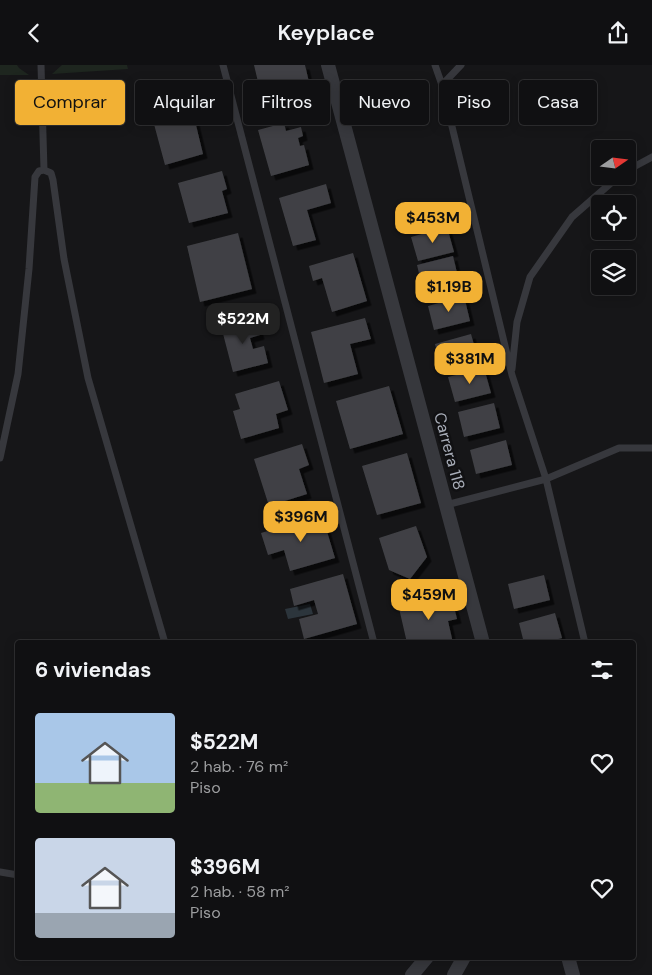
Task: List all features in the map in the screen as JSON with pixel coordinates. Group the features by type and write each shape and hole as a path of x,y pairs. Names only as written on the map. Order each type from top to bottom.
{"street":[{"name":"Carrera 118","path":"328,65 482,640"},
{"path":"412,975 424,960"},
{"path":"454,975 462,960"},
{"path":"569,960 572,975"}],"lane":[{"path":"41,65 44,170"},
{"path":"223,65 373,640"},
{"path":"435,65 440,80"},
{"path":"447,80 461,65"},
{"path":"452,125 512,375 546,479 584,640"},
{"path":"636,166 652,157"},
{"path":"0,458 18,374 29,269 35,177 39,171 44,170 51,173 53,180 64,259 88,378 164,640"},
{"path":"512,375 517,322 530,277 572,217 609,185"},
{"path":"446,505 546,479 618,449 652,448"},
{"path":"0,873 15,875"}],"shaded area":[{"path":"0,65 17,65 29,75 0,75"},
{"path":"62,65 127,65 128,69 52,74"},
{"path":"310,604 313,614 288,619 285,609"}],"building":[{"path":"254,65 305,65 308,80 258,80"},
{"path":"154,125 196,125 203,154 165,165"},
{"path":"277,125 284,125 286,131 301,127 303,136 298,138 300,146 304,145 309,165 271,176 258,130"},
{"path":"222,171 227,189 222,191 228,213 189,223 178,183"},
{"path":"326,184 331,203 307,210 316,240 293,246 279,198"},
{"path":"447,227 454,252 418,261 411,237"},
{"path":"238,233 252,289 200,302 187,246"},
{"path":"353,253 367,301 332,312 322,278 313,281 309,266"},
{"path":"453,256 459,281 423,290 417,265"},
{"path":"464,296 470,321 434,330 428,306"},
{"path":"255,317 260,335 250,338 253,349 264,346 268,363 233,372 221,326"},
{"path":"365,318 371,339 350,344 358,374 324,383 311,332"},
{"path":"471,334 478,359 441,368 435,344"},
{"path":"484,368 491,393 455,402 448,377"},
{"path":"279,381 288,410 276,414 279,428 241,439 233,411 240,409 235,394"},
{"path":"389,386 403,434 350,449 336,401"},
{"path":"494,403 500,428 464,437 458,412"},
{"path":"506,440 512,465 476,474 470,450"},
{"path":"302,444 309,465 299,469 307,494 269,506 254,459"},
{"path":"407,453 421,503 377,515 362,466"},
{"path":"322,515 335,558 290,571 284,550 268,555 261,533"},
{"path":"416,526 427,557 410,579 389,570 379,538"},
{"path":"343,574 357,624 304,639 299,619 318,614 314,600 294,606 290,589"},
{"path":"544,575 550,600 514,609 508,584"},
{"path":"451,595 457,619 448,621 452,640 406,640 399,608"},
{"path":"555,613 562,638 555,640 523,640 519,623"}]}
